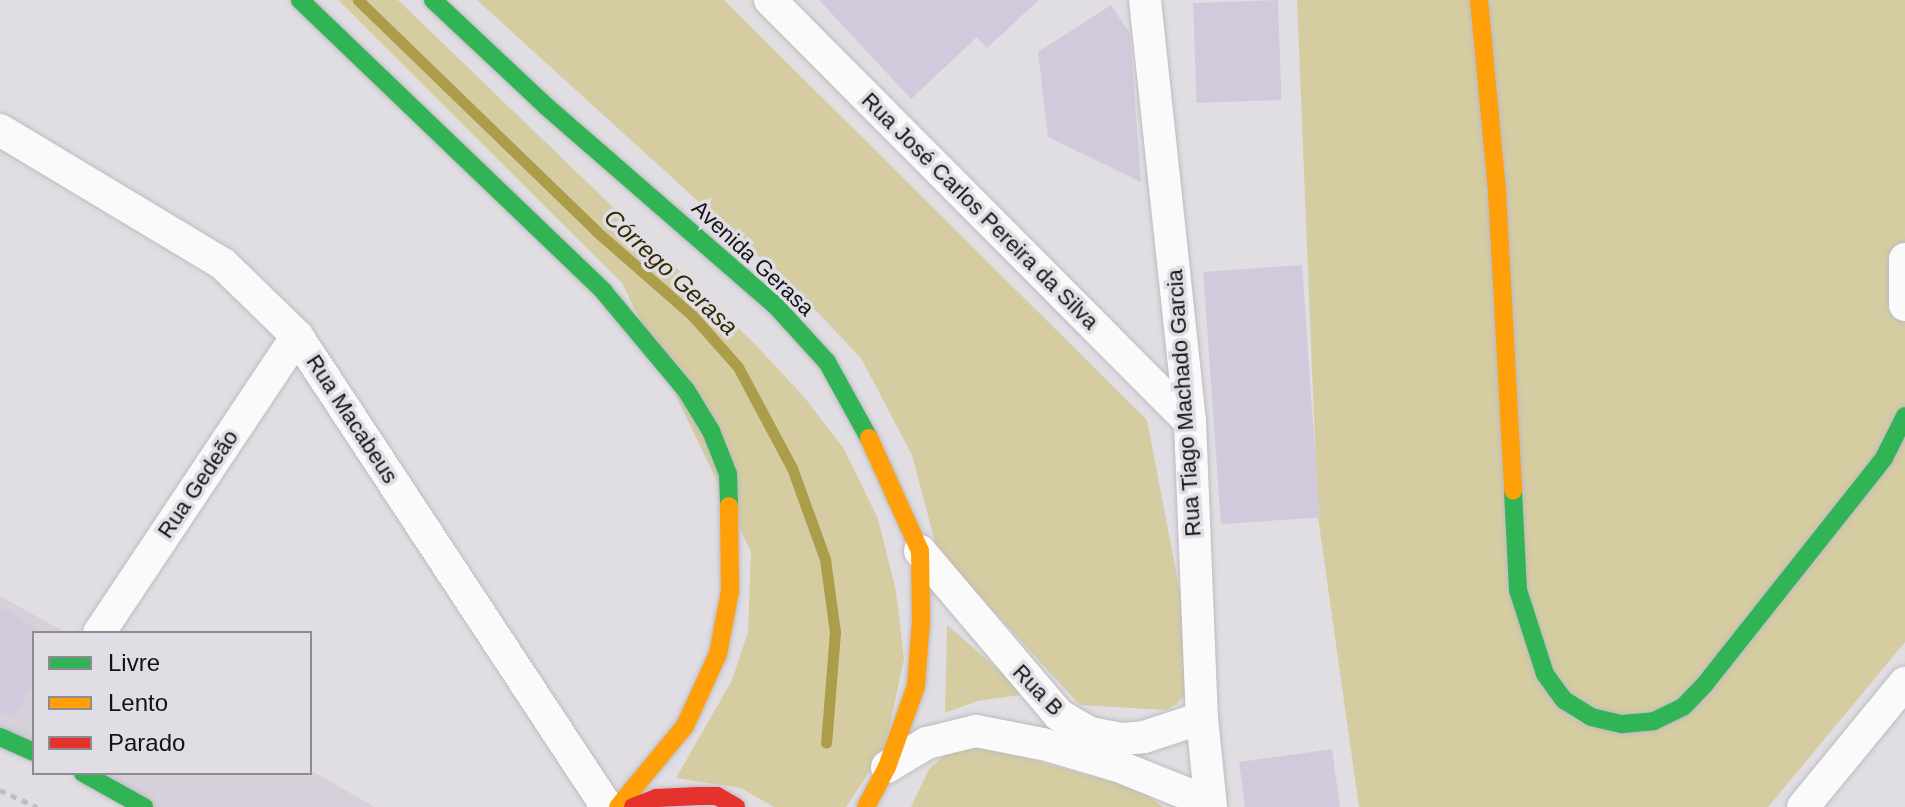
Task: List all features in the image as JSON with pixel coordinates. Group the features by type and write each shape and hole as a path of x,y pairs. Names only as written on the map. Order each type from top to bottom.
{"main road":[{"path":"300,0 604,292 686,390 711,431 728,474 730,591 718,654 685,726 618,807"},
{"name":"Avenida Gerasa","path":"433,0 547,107 774,304 827,362 858,414 920,551 921,621 916,686 887,767 866,807"},
{"path":"1479,0 1497,192 1518,590 1545,674 1564,700 1591,717 1622,724 1654,721 1683,707 1705,684 1884,458 1905,416"},
{"path":"87,775 144,807"},
{"path":"633,807 656,798 717,796 736,807"}],"street":[{"name":"Rua José Carlos Pereira da Silva","path":"770,0 1190,422"},
{"name":"Rua Tiago Machado Garcia","path":"1145,0 1190,422 1202,718 1210,805"},
{"name":"Rua Macabeus","path":"0,130 223,264 297,336 607,807"},
{"path":"1905,259 1905,305"},
{"name":"Rua Gedeão","path":"100,631 297,336"},
{"name":"Rua B","path":"920,551 1059,715 1090,733 1122,739 1144,737 1202,718"},
{"path":"1803,807 1905,683"},
{"name":"Rua B","path":"887,767 927,743 976,731 1043,744 1118,766 1210,805"}],"path":[{"path":"0,790 37,807"}],"shaded area":[{"path":"338,0 398,0 753,342 805,398 844,449 878,519 896,591 904,659 885,748 846,807 774,807 741,788 676,778 732,680 748,632 751,552 622,283"},
{"path":"477,0 724,0 1147,420 1193,660 1185,695 1177,704 1166,710 1080,705 937,550 912,455 861,358 800,294"},
{"path":"1297,0 1905,0 1905,642 1768,807 1359,807 1318,517"},
{"path":"0,596 63,631 32,631 32,753 0,737"},
{"path":"947,625 1027,694 977,701 945,713"},
{"path":"985,747 1138,789 1163,807 911,807 929,769 945,755 964,748"},
{"path":"312,771 375,807 143,807 77,775 312,775"}],"building":[{"path":"819,0 1039,0 987,48 977,37 911,99"},
{"path":"1278,0 1281,100 1197,103 1193,3"},
{"path":"1111,5 1130,34 1141,182 1048,137 1038,52"},
{"path":"1302,265 1320,517 1221,524 1203,272"},
{"path":"0,607 34,627 34,631 32,685 14,716 0,712"},
{"path":"1332,749 1340,807 1245,807 1239,762"}],"waterway":[{"name":"Córrego Gerasa","path":"358,0 596,231 692,315 738,367 792,468 825,559 835,632 826,743"}],"traffic: fast":[{"path":"300,0 604,292 686,390 711,431 728,474 729,506"},
{"path":"433,0 547,107 774,304 827,362 869,438"},
{"path":"1513,491 1518,590 1545,674 1564,700 1591,717 1622,724 1654,721 1683,707 1705,684 1884,458 1905,416"},
{"path":"0,737 32,751"},
{"path":"87,775 144,807"}],"traffic: slow":[{"path":"1479,0 1497,192 1513,491"},
{"path":"866,807 887,767 916,686 921,621 920,551 869,438"},
{"path":"618,807 685,726 718,654 730,591 729,506"}],"traffic: jam":[{"path":"633,807 656,798 699,796 717,796 736,807"}]}
